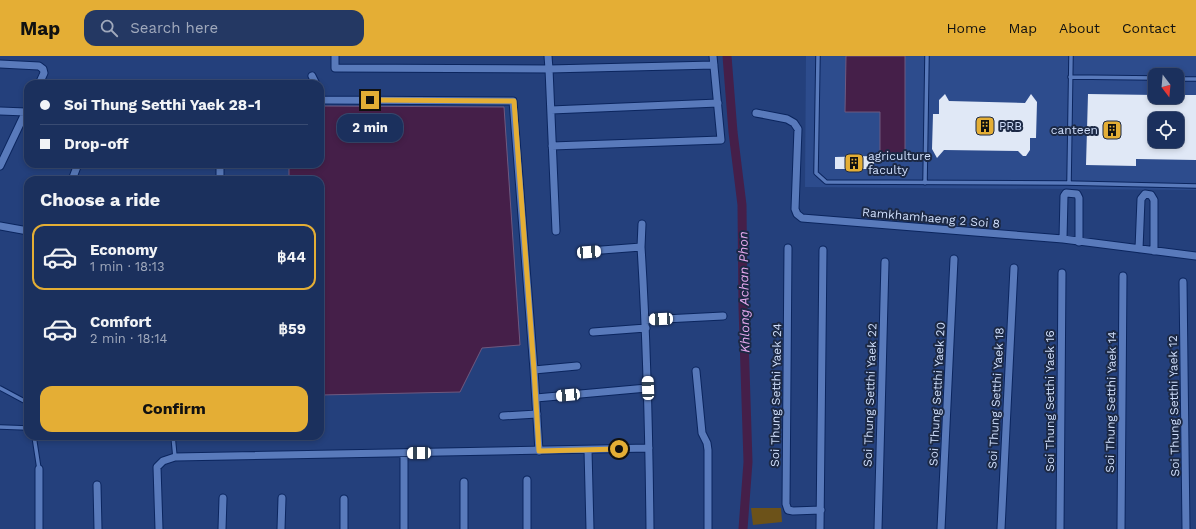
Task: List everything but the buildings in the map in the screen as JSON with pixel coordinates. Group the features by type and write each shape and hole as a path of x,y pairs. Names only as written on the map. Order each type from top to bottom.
{"street":[{"path":"335,56 335,68 549,69 714,65"},
{"path":"548,56 556,231"},
{"path":"552,146 721,140 713,56"},
{"path":"0,64 39,66 43,69 44,73 41,80"},
{"path":"312,76 314,80"},
{"path":"324,100 514,101 539,451"},
{"path":"551,110 718,103"},
{"path":"0,111 24,109"},
{"name":"Ramkhamhaeng 2 Soi 8","path":"756,113 788,119 794,123 798,129 795,209 797,214 802,218 1063,239 1196,256"},
{"path":"1,163 24,115"},
{"path":"1063,239 1064,196 1066,194 1077,194 1079,198 1079,242"},
{"path":"1139,249 1141,199 1145,194 1151,194 1154,200 1154,251"},
{"path":"642,224 648,388 650,529"},
{"path":"0,226 24,231"},
{"path":"589,252 642,247"},
{"name":"Soi Thung Setthi Yaek 24","path":"788,248 786,504 788,510 793,511 821,510"},
{"path":"820,529 823,250"},
{"name":"Soi Thung Setthi Yaek 20","path":"941,529 954,259"},
{"name":"Soi Thung Setthi Yaek 22","path":"878,529 885,262"},
{"name":"Soi Thung Setthi Yaek 18","path":"1001,529 1014,268"},
{"name":"Soi Thung Setthi Yaek 16","path":"1060,529 1062,273"},
{"name":"Soi Thung Setthi Yaek 14","path":"1121,529 1123,276"},
{"name":"Soi Thung Setthi Yaek 12","path":"1183,282 1186,529"},
{"path":"593,332 645,324 723,316"},
{"path":"534,370 577,366"},
{"path":"696,371 702,433 707,443 708,450 708,529"},
{"path":"536,398 648,388"},
{"path":"503,416 537,414"},
{"path":"159,529 156,467 163,461 175,457 649,448"},
{"path":"588,450 590,529"},
{"path":"404,453 404,529"},
{"path":"39,469 39,529"},
{"path":"527,480 528,529"},
{"path":"464,482 464,529"},
{"path":"97,485 98,529"},
{"path":"222,529 223,498"},
{"path":"282,498 282,529"},
{"path":"344,499 344,529"}],"lane":[{"path":"818,56 816,173 826,182 1069,183 1196,186"},
{"path":"925,183 927,56"},
{"path":"1069,183 1071,56"},
{"path":"1070,77 1148,78"},
{"path":"1184,79 1196,79"},
{"path":"0,388 24,401"},
{"path":"0,427 24,428"},
{"path":"35,440 39,469"},
{"path":"173,440 175,457"}],"shaded area":[{"path":"806,56 1196,56 1196,190 805,187"},
{"path":"846,56 905,56 905,155 880,155 880,112 845,112"},
{"path":"324,106 504,107 520,345 482,348 460,392 324,395 324,176 289,176 289,168 324,168"},
{"path":"751,508 781,508 782,522 753,525"}],"waterway":[{"name":"Khlong Achan Phon","path":"727,56 733,132 742,205 743,307 748,462 743,529"}],"place":[{"name":"PRB","path":"985,126"},
{"name":"canteen","path":"1112,130"},
{"name":"agriculture faculty","path":"854,163"}],"route":[{"path":"370,100 514,101 539,451 619,449"}]}
